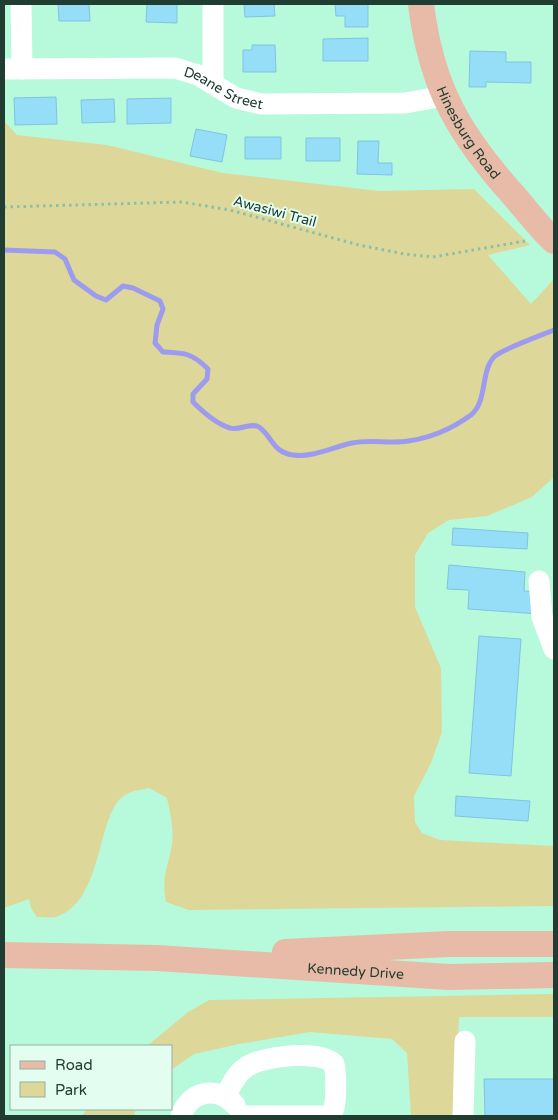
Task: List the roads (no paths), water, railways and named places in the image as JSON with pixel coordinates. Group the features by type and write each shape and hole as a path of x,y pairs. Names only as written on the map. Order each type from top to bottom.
{"main road":[{"name":"Hinesburg Road","path":"421,4 430,58 444,96 466,138 480,157 554,240"},
{"name":"Kennedy Drive","path":"157,958 448,944 554,944"},
{"name":"Kennedy Drive","path":"4,955 157,958 449,977 554,975"}],"street":[{"path":"13,69 21,4"},
{"path":"213,4 213,82"},
{"name":"Deane Street","path":"13,69 166,67 186,70 213,82 236,98 262,104 405,103 444,96"},
{"path":"539,581 542,617 554,648"},
{"path":"463,1116 466,1041"},
{"path":"225,1096 238,1074 257,1061 280,1056 324,1058 334,1064 335,1070 335,1109 330,1116"},
{"path":"181,1116 186,1104 197,1095 211,1092 225,1096 234,1104 240,1116 324,1116"}],"waterway":[{"path":"4,250 55,252 65,259 74,280 96,296 106,300 123,286 133,288 160,301 163,309 157,325 155,343 163,352 188,355 208,369 207,379 193,394 193,402 210,417 225,426 234,429 252,425 259,427 281,451 293,455 315,454 359,442 408,441 425,438 449,428 471,415 476,409 480,402 487,369 495,356 554,330"}]}
